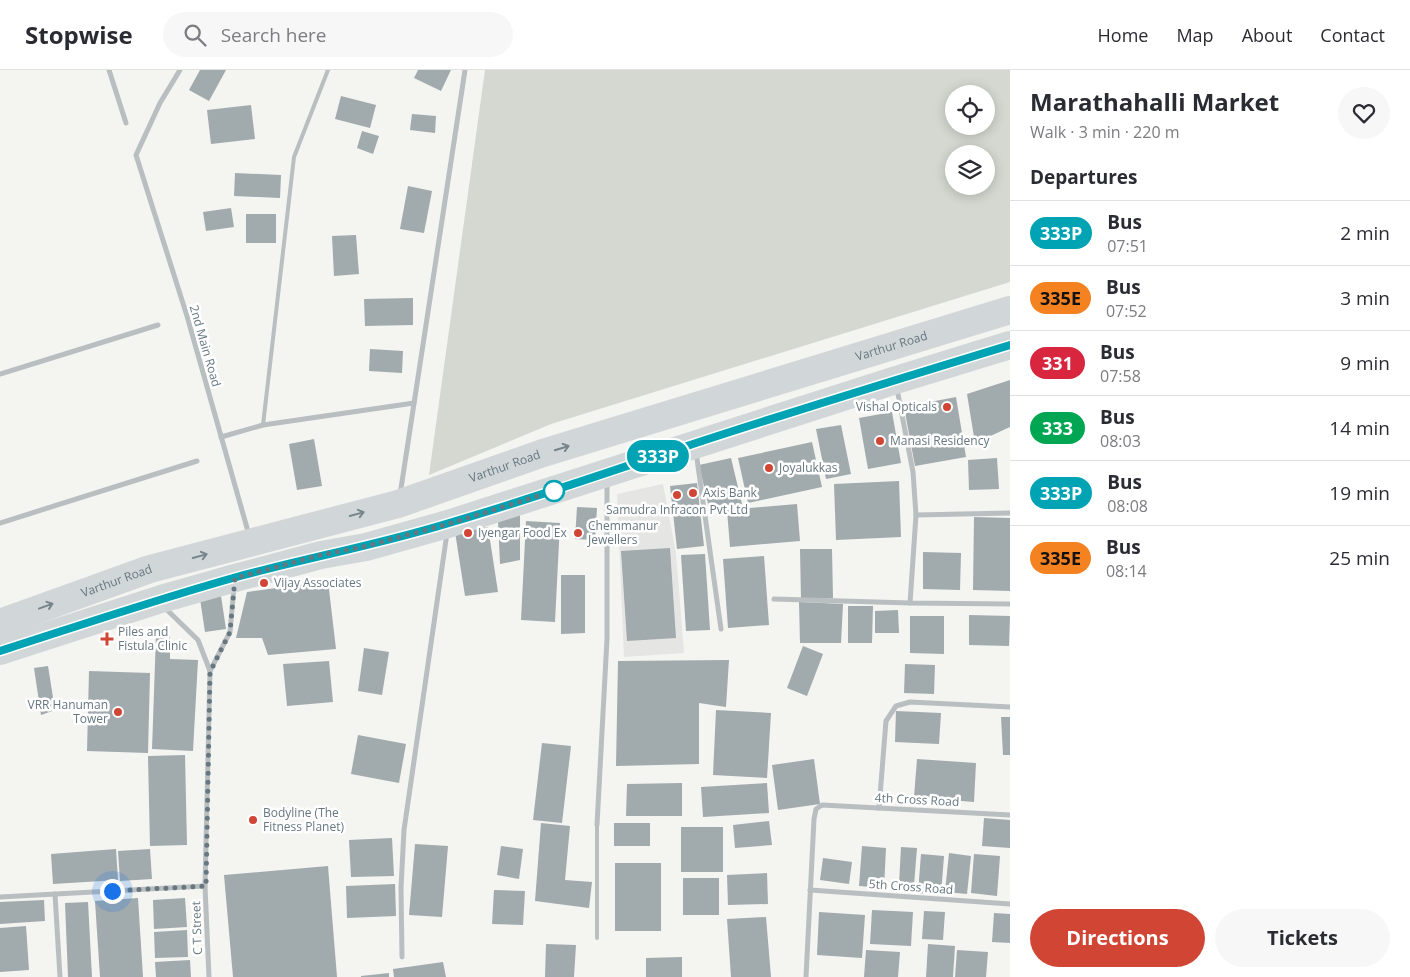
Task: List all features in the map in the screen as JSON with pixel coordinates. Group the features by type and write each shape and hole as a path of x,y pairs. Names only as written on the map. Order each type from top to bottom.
{"main road":[{"name":"Varthur Road","path":"0,623 150,569 398,504 543,453 1010,310"},
{"path":"0,651 161,599 235,578 448,524 1010,345"}],"street":[{"path":"109,70 126,123"},
{"name":"2nd Main Road","path":"180,70 160,104 136,155 186,316 251,542"},
{"path":"398,504 465,70"},
{"path":"0,374 158,325"},
{"path":"896,380 913,472 916,514 910,603"},
{"path":"221,437 263,424 414,403"},
{"path":"695,444 721,629"},
{"path":"0,523 197,461"},
{"path":"597,825 607,639 608,474"},
{"path":"916,514 1010,513"},
{"path":"402,957 401,888 404,830 448,524"},
{"path":"210,672 230,632 235,578"},
{"name":"C T Street","path":"161,599 164,608 198,640 210,672 206,886 209,977"},
{"path":"774,599 1010,604"},
{"path":"879,808 886,720 896,706 910,702 1010,707"},
{"name":"4th Cross Road","path":"810,890 814,819 816,809 822,805 1010,815"},
{"path":"0,897 206,886"},
{"path":"806,977 810,890"},
{"name":"5th Cross Road","path":"810,890 1010,904"},
{"path":"55,894 60,977"}],"lane":[{"path":"263,424 294,157 328,70"},
{"path":"597,825 597,938"}],"shaded area":[{"path":"485,70 1010,70 1010,282 551,424 429,475"},
{"path":"663,484 676,553 684,653 624,657 617,494"}],"building":[{"path":"200,70 226,70 209,101 189,90"},
{"path":"418,70 451,70 441,91 414,78"},
{"path":"341,96 376,105 370,128 335,119"},
{"path":"251,105 255,139 211,144 207,110"},
{"path":"412,114 436,116 435,133 410,130"},
{"path":"362,131 379,136 373,154 357,148"},
{"path":"235,173 281,175 280,198 234,196"},
{"path":"408,186 432,191 424,233 400,229"},
{"path":"231,208 234,227 206,231 203,212"},
{"path":"246,214 276,214 276,243 246,243"},
{"path":"356,235 359,274 334,276 332,236"},
{"path":"413,298 413,325 365,326 364,299"},
{"path":"370,349 403,351 402,373 369,371"},
{"path":"1010,380 1010,427 975,443 967,394"},
{"path":"956,397 966,457 915,466 904,407"},
{"name":"Manasi Residency","path":"892,412 901,463 868,469 859,418"},
{"path":"841,425 851,474 826,479 816,429"},
{"path":"314,439 322,486 297,490 289,444"},
{"path":"812,442 822,487 748,503 738,458"},
{"path":"731,458 742,504 710,512 699,465"},
{"path":"997,458 999,489 969,490 968,460"},
{"path":"899,481 901,537 836,540 834,484"},
{"path":"697,483 704,546 677,549 670,486"},
{"path":"797,504 800,541 730,547 727,510"},
{"path":"577,507 597,508 595,540 575,539"},
{"path":"520,513 520,560 500,564 498,521"},
{"path":"974,517 1010,518 1010,591 973,590"},
{"path":"526,521 560,523 555,622 521,620"},
{"path":"488,527 498,592 465,596 455,532"},
{"path":"670,548 676,638 627,641 621,551"},
{"path":"800,549 832,549 833,598 801,599"},
{"path":"923,552 961,553 960,590 923,589"},
{"path":"705,554 710,630 686,631 681,555"},
{"path":"764,556 769,625 728,628 723,559"},
{"path":"561,575 585,575 585,633 561,634"},
{"path":"328,581 336,649 268,655 262,638 236,638 247,592"},
{"path":"221,596 226,629 205,632 200,599"},
{"path":"799,602 843,604 841,643 800,643"},
{"path":"848,606 873,606 872,643 848,643"},
{"path":"898,610 899,633 875,633 875,611"},
{"path":"969,615 1010,616 1009,646 969,645"},
{"path":"910,616 944,616 944,654 910,653"},
{"path":"156,635 170,635 170,659 198,660 193,751 152,749"},
{"path":"803,646 823,654 807,696 787,688"},
{"path":"364,648 389,652 382,695 358,691"},
{"path":"729,660 726,707 699,703 699,764 616,766 618,661"},
{"path":"329,661 333,702 287,706 283,664"},
{"path":"905,664 935,665 934,694 904,693"},
{"path":"48,666 55,710 41,715 34,668"},
{"name":"VRR Hanuman Tower","path":"89,671 150,673 148,753 87,751"},
{"path":"716,710 771,713 767,778 713,775"},
{"path":"896,711 941,713 939,744 895,742"},
{"path":"1001,717 1010,717 1010,755 1003,755"},
{"path":"358,735 406,744 399,783 351,774"},
{"path":"542,743 571,746 562,823 533,820"},
{"path":"185,755 187,845 150,846 148,756"},
{"path":"814,759 820,804 778,810 772,765"},
{"path":"917,759 976,763 974,802 914,797"},
{"path":"682,783 682,816 626,816 627,784"},
{"path":"767,783 769,813 703,817 701,787"},
{"path":"984,818 1010,820 1010,848 982,846"},
{"path":"769,821 772,845 735,848 733,825"},
{"path":"541,823 570,826 565,880 592,882 589,908 535,901"},
{"path":"614,823 650,823 650,846 614,846"},
{"path":"681,827 723,827 723,872 681,872"},
{"path":"392,838 394,876 351,877 349,840"},
{"path":"415,844 448,846 442,917 409,915"},
{"path":"501,846 523,849 519,879 497,875"},
{"path":"862,846 886,848 884,888 859,886"},
{"path":"901,847 917,848 914,885 899,884"},
{"path":"116,849 118,880 53,884 51,854"},
{"path":"150,849 152,879 120,881 118,851"},
{"path":"949,853 971,856 967,894 945,892"},
{"path":"921,854 944,856 941,895 918,893"},
{"path":"974,854 1000,856 997,896 971,893"},
{"path":"823,858 852,862 849,884 820,880"},
{"path":"615,863 661,863 661,931 615,931"},
{"path":"328,866 337,977 233,977 224,875"},
{"path":"767,873 768,904 728,905 727,875"},
{"path":"683,878 719,878 719,915 683,915"},
{"path":"395,884 396,916 347,918 346,886"},
{"path":"494,890 525,891 523,925 492,924"},
{"path":"138,898 143,977 100,977 95,901"},
{"path":"185,898 187,927 154,929 153,900"},
{"path":"44,900 45,921 0,924 0,902"},
{"path":"88,902 92,977 68,977 65,903"},
{"path":"872,910 913,912 911,946 870,944"},
{"path":"924,911 945,912 943,940 922,939"},
{"path":"819,912 865,915 862,958 817,955"},
{"path":"994,913 1010,914 1010,943 992,942"},
{"path":"766,917 771,977 731,977 727,919"},
{"path":"26,926 29,970 0,972 0,928"},
{"path":"187,930 188,957 155,958 154,932"},
{"path":"546,944 576,945 574,977 545,977"},
{"path":"928,944 955,946 953,977 926,977"},
{"path":"866,950 900,952 898,977 864,977"},
{"path":"957,950 988,952 986,977 955,977"},
{"path":"682,957 682,977 646,977 646,958"},
{"path":"190,960 191,977 156,977 155,962"},
{"path":"443,962 446,977 394,977 393,969"},
{"path":"389,973 389,977 361,977 361,976"}],"bus line":[{"name":"333P","path":"0,651 161,599 235,578 448,524 608,474 750,426 1010,345"}],"place":[{"name":"Vishal Opticals","path":"947,407"},
{"name":"Manasi Residency","path":"880,441"},
{"name":"Joyalukkas","path":"769,468"},
{"name":"Axis Bank","path":"693,493"},
{"name":"Samudra Infracon Pvt Ltd","path":"677,495"},
{"name":"Iyengar Food Ex","path":"468,533"},
{"name":"Chemmanur Jewellers","path":"578,533"},
{"name":"Vijay Associates","path":"264,583"},
{"name":"Piles and Fistula Clinic","path":"107,639"},
{"name":"VRR Hanuman Tower","path":"118,712"},
{"name":"Bodyline (The Fitness Planet)","path":"253,820"}],"route":[{"path":"112,891 206,886 210,672 230,632 235,578 448,524 554,491"}]}
